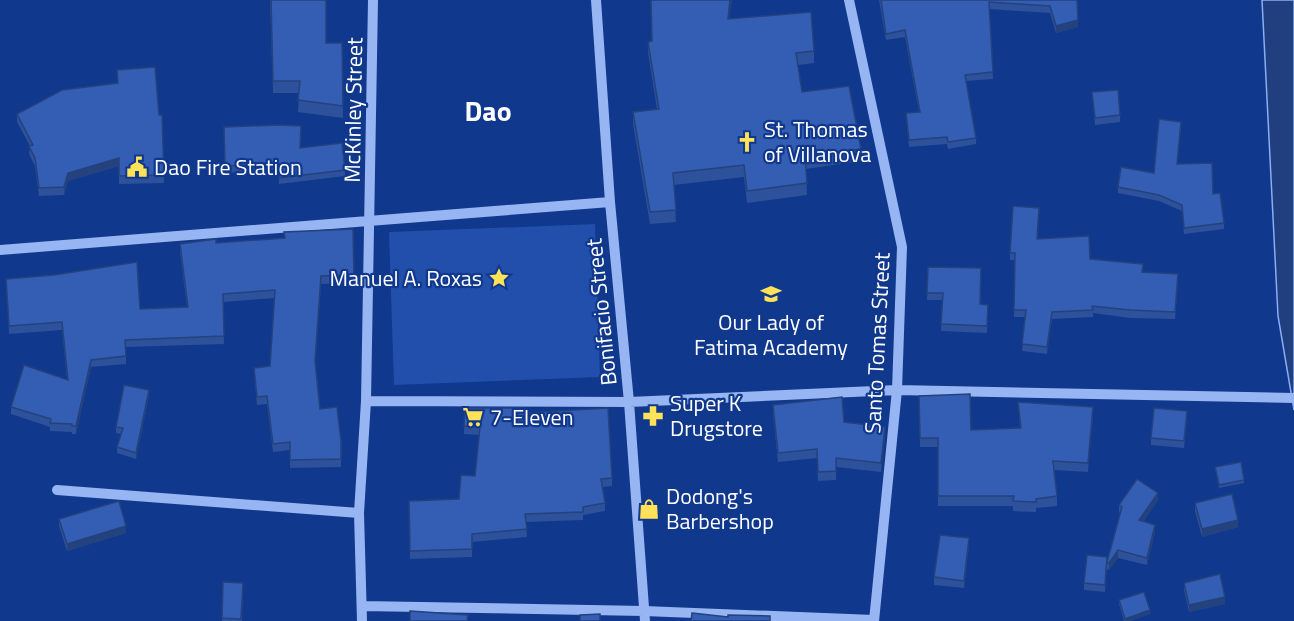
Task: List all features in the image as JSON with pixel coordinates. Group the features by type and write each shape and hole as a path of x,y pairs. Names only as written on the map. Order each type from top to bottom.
{"street":[{"name":"McKinley Street","path":"362,621 359,513 366,401 373,0"},
{"name":"Bonifacio Street","path":"596,0 644,616"},
{"name":"Santo Tomas Street","path":"849,0 902,247 897,390 874,621"},
{"path":"0,250 610,202"},
{"path":"366,401 629,402 897,390 1294,398"},
{"path":"57,490 359,513"},
{"path":"362,606 874,621"}],"shaded area":[{"path":"1262,0 1294,0 1294,410 1278,316"},
{"path":"595,224 600,377 394,385 389,232"}],"building":[{"path":"271,0 326,0 326,43 342,43 343,106 298,100 300,81 273,81"},
{"path":"651,0 730,0 728,19 811,12 814,51 796,53 802,92 849,86 861,149 805,157 807,183 747,191 744,165 673,173 676,210 650,212 633,112 659,109 648,42 652,41"},
{"path":"881,0 1077,0 1078,20 1056,26 1050,6 989,2 993,72 965,75 976,138 948,142 947,137 909,140 906,113 920,112 905,30 886,34"},
{"path":"155,67 159,115 162,115 164,175 119,176 119,158 68,173 64,187 39,188 35,158 29,146 33,145 17,114 62,90 118,83 117,70"},
{"path":"1118,90 1120,115 1095,118 1092,92"},
{"path":"1159,119 1181,122 1177,164 1212,163 1213,194 1220,193 1224,223 1184,228 1182,205 1159,195 1118,187 1121,167 1154,173"},
{"path":"301,126 300,148 342,143 345,170 279,178 279,164 225,166 224,127"},
{"path":"1013,206 1039,208 1037,239 1089,236 1090,259 1143,264 1142,272 1178,274 1175,312 1092,306 1093,310 1052,312 1047,347 1022,344 1026,310 1014,310 1015,253 1010,253"},
{"path":"353,229 354,275 321,276 315,361 320,409 337,407 341,459 290,460 290,442 273,444 267,396 257,397 254,368 270,366 275,290 223,294 224,336 125,340 126,356 91,360 76,426 50,423 51,419 11,407 24,365 68,380 62,322 9,326 6,279 54,275 137,262 140,309 188,307 180,244 216,239 216,243 285,238 284,232"},
{"path":"928,267 981,268 980,304 988,305 987,326 941,324 943,293 927,293"},
{"path":"124,385 149,390 136,453 117,447 123,428 116,427"},
{"path":"970,394 971,430 1021,428 1018,402 1093,407 1088,463 1053,461 1057,496 1036,499 1036,502 1013,501 1014,496 938,496 938,438 920,438 919,396"},
{"path":"842,397 844,422 885,427 881,463 836,458 836,471 818,472 817,449 778,453 773,405"},
{"path":"465,408 523,408 523,413 608,408 612,478 601,479 605,503 583,507 583,512 525,514 527,529 472,534 472,549 410,551 409,501 459,499 461,475 475,476 480,427 464,426"},
{"path":"1154,408 1187,411 1184,441 1151,438"},
{"path":"1241,462 1244,480 1219,485 1215,467"},
{"path":"1137,479 1158,493 1139,520 1155,525 1147,558 1118,550 1109,563 1107,562 1122,507 1119,505"},
{"path":"1232,494 1238,520 1202,529 1195,503"},
{"path":"119,501 126,526 67,544 59,519"},
{"path":"940,535 969,538 964,581 934,577"},
{"path":"1087,555 1107,557 1105,585 1084,583"},
{"path":"1220,574 1225,597 1189,605 1184,583"},
{"path":"223,582 243,583 241,619 222,618"},
{"path":"1144,592 1150,610 1125,619 1119,600"},
{"path":"410,611 468,615 467,621 410,621"},
{"path":"692,613 728,617 728,615 770,616 770,621 691,621"},
{"path":"600,614 600,621 580,621 580,615"}],"place":[{"name":"St. Thomas of Villanova","path":"747,142"},
{"name":"Dao Fire Station","path":"137,167"},
{"name":"Manuel A. Roxas","path":"499,278"},
{"name":"Our Lady of Fatima Academy","path":"771,294"},
{"name":"Super K Drugstore","path":"653,416"},
{"name":"7-Eleven","path":"473,417"},
{"name":"Dodong's Barbershop","path":"649,509"}],"district":[{"name":"Dao","path":"488,110"}]}
